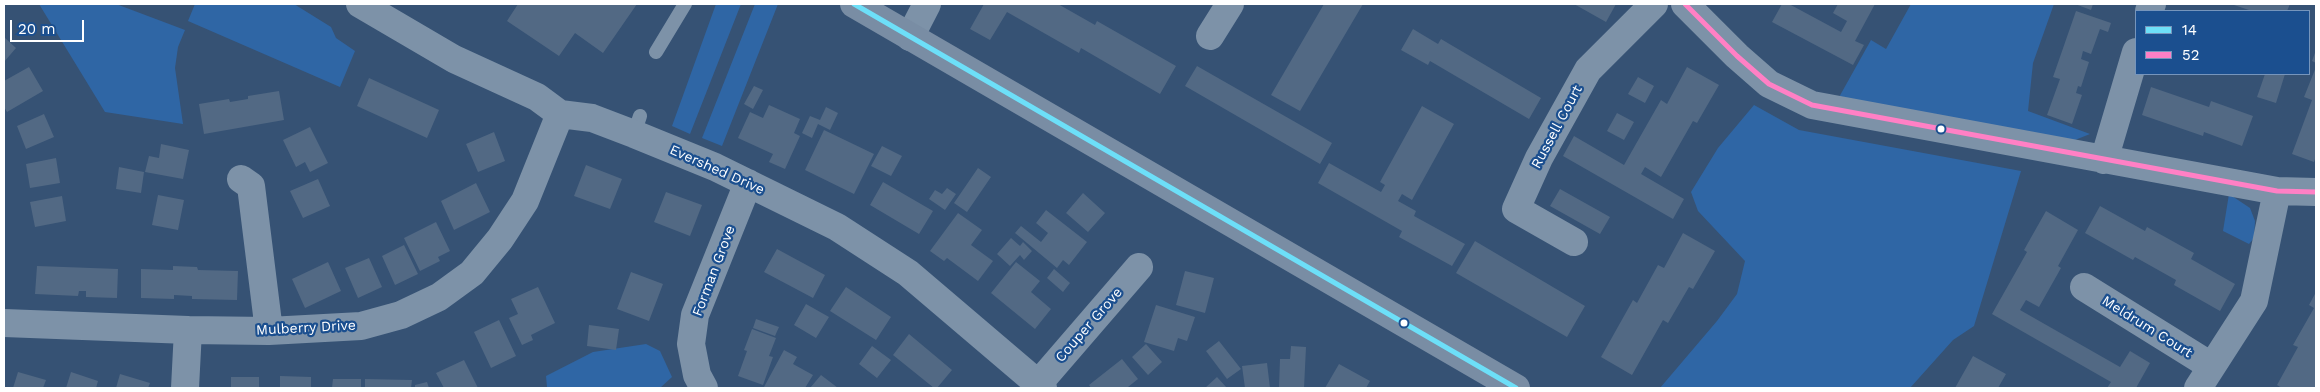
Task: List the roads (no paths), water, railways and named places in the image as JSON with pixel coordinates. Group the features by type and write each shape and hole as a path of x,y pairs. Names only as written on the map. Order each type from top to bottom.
{"main road":[{"path":"854,4 1516,388"}],"street":[{"path":"360,4 454,59 537,96 560,114"},
{"path":"910,36 927,4"},
{"path":"1210,36 1230,4"},
{"name":"Russell Court","path":"1574,242 1516,209 1539,158 1588,70 1654,4"},
{"path":"1686,4 1737,56 1769,84 1812,105 2277,191 2316,192"},
{"path":"2104,160 2135,55"},
{"name":"Evershed Drive","path":"560,114 637,125 837,227 908,273 1041,386"},
{"name":"Mulberry Drive","path":"4,323 188,330 269,330 361,326 401,315 439,297 472,273 500,239 525,201 560,114"},
{"path":"241,179 251,186 269,330"},
{"name":"Forman Grove","path":"704,388 697,375 691,344 695,315 748,183"},
{"name":"Meldrum Court","path":"2084,287 2204,377 2254,301 2277,191"},
{"name":"Couper Grove","path":"1041,386 1139,267"},
{"path":"185,388 188,330"}],"lane":[{"path":"656,52 685,4"}]}
